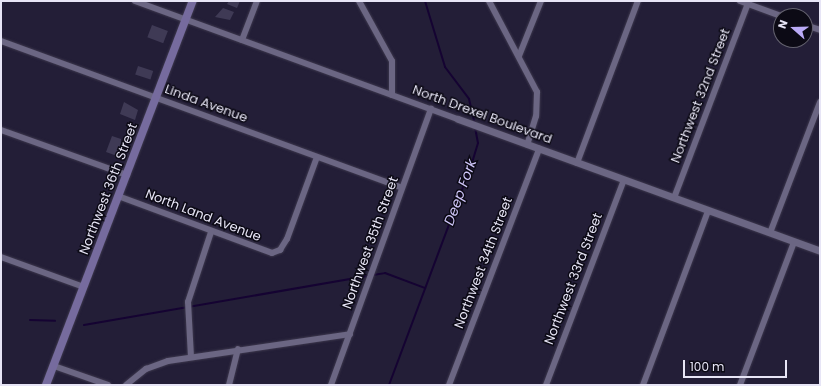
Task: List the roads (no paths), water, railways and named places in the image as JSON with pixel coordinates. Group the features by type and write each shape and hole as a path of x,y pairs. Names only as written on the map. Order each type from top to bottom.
{"main road":[{"name":"Northwest 36th Street","path":"46,385 193,1"}],"street":[{"name":"North Drexel Boulevard","path":"135,1 820,251"},
{"path":"242,40 257,1"},
{"path":"359,1 392,61 392,95"},
{"path":"489,1 519,56 538,98 527,145"},
{"path":"519,56 541,1"},
{"path":"576,163 638,1"},
{"path":"740,1 748,2 773,13"},
{"name":"Northwest 32nd Street","path":"674,198 748,2"},
{"name":"Linda Avenue","path":"1,41 402,188"},
{"path":"770,233 820,102"},
{"name":"Northwest 35th Street","path":"331,385 431,110"},
{"path":"1,130 127,175"},
{"name":"Northwest 34th Street","path":"449,385 539,149"},
{"name":"North Land Avenue","path":"118,196 269,253 280,250 317,157"},
{"name":"Northwest 33rd Street","path":"546,385 624,180"},
{"path":"643,385 708,211"},
{"path":"191,357 186,314 188,302 211,232"},
{"path":"740,385 794,242"},
{"path":"1,257 84,287"},
{"path":"126,385 157,364 238,349 350,334"},
{"path":"229,385 238,349"},
{"path":"54,366 108,385"}],"waterway":[{"name":"Deep Fork","path":"425,1 445,67 469,99 475,124"},
{"name":"Deep Fork","path":"389,385 471,166 478,143 475,128"},
{"path":"373,275 385,273 425,288"},
{"path":"84,325 369,276"},
{"path":"30,320 55,321"}]}
